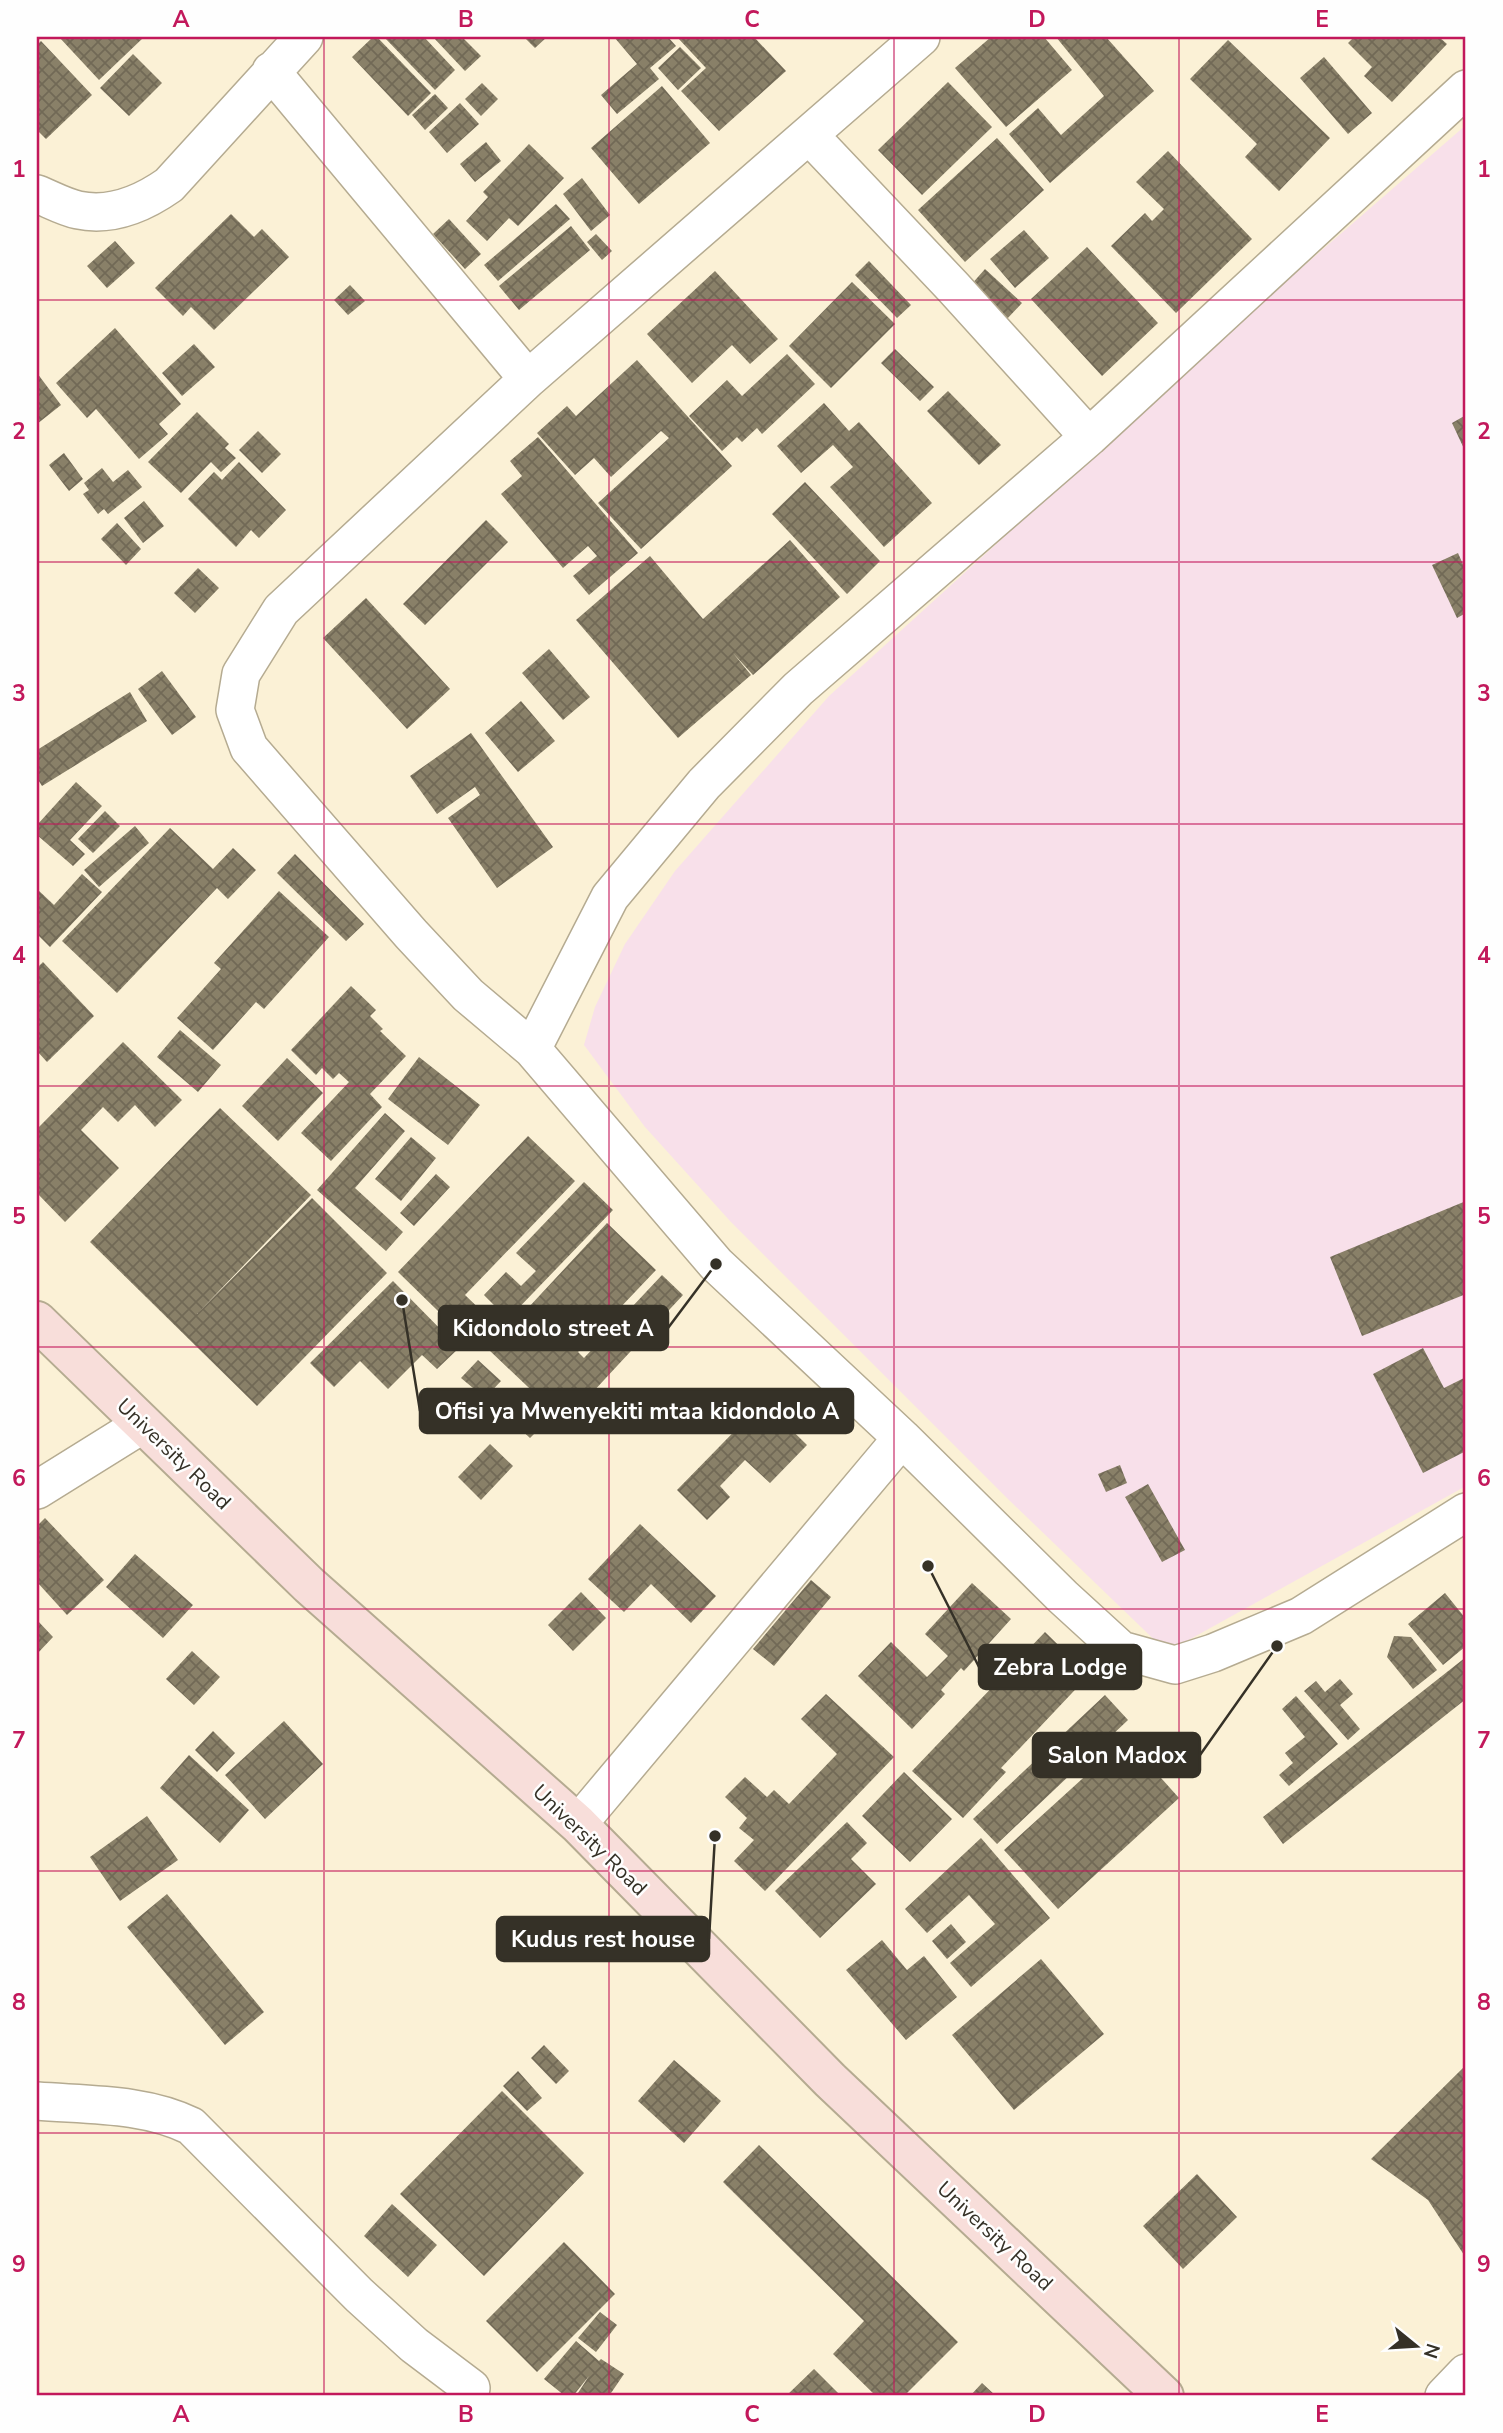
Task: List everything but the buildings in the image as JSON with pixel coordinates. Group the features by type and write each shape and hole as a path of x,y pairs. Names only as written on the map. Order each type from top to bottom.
{"main road":[{"name":"University Road","path":"37,1321 309,1585 578,1824 830,2080 1164,2396"}],"street":[{"path":"37,194 78,210 118,210 147,200 169,185 304,37"},
{"path":"921,37 528,379 281,610 241,674 235,710 249,748 411,934 468,995 532,1049 716,1264 902,1438 1063,1597 1121,1650 1175,1665 1213,1654 1301,1616 1466,1512"},
{"path":"271,71 528,379"},
{"path":"532,1049 610,897 704,784 798,689 1089,437 1466,89"},
{"path":"809,135 953,287 1089,437"},
{"path":"37,1490 143,1424"},
{"path":"578,1824 902,1438"},
{"path":"37,2101 135,2110 166,2116 191,2126 359,2295 414,2345 471,2388"},
{"path":"1444,2396 1466,2373"}],"shaded area":[{"path":"1466,125 1466,1486 1167,1652 1009,1500 730,1221 645,1127 584,1045 595,1007 625,944 675,871 829,696 1269,296"}],"place":[{"name":"Kidondolo street A","path":"716,1264"},
{"name":"Ofisi ya Mwenyekiti mtaa kidondolo A","path":"402,1300"},
{"name":"Zebra Lodge","path":"928,1566"},
{"name":"Salon Madox","path":"1277,1646"},
{"name":"Kudus rest house","path":"715,1836"}]}
